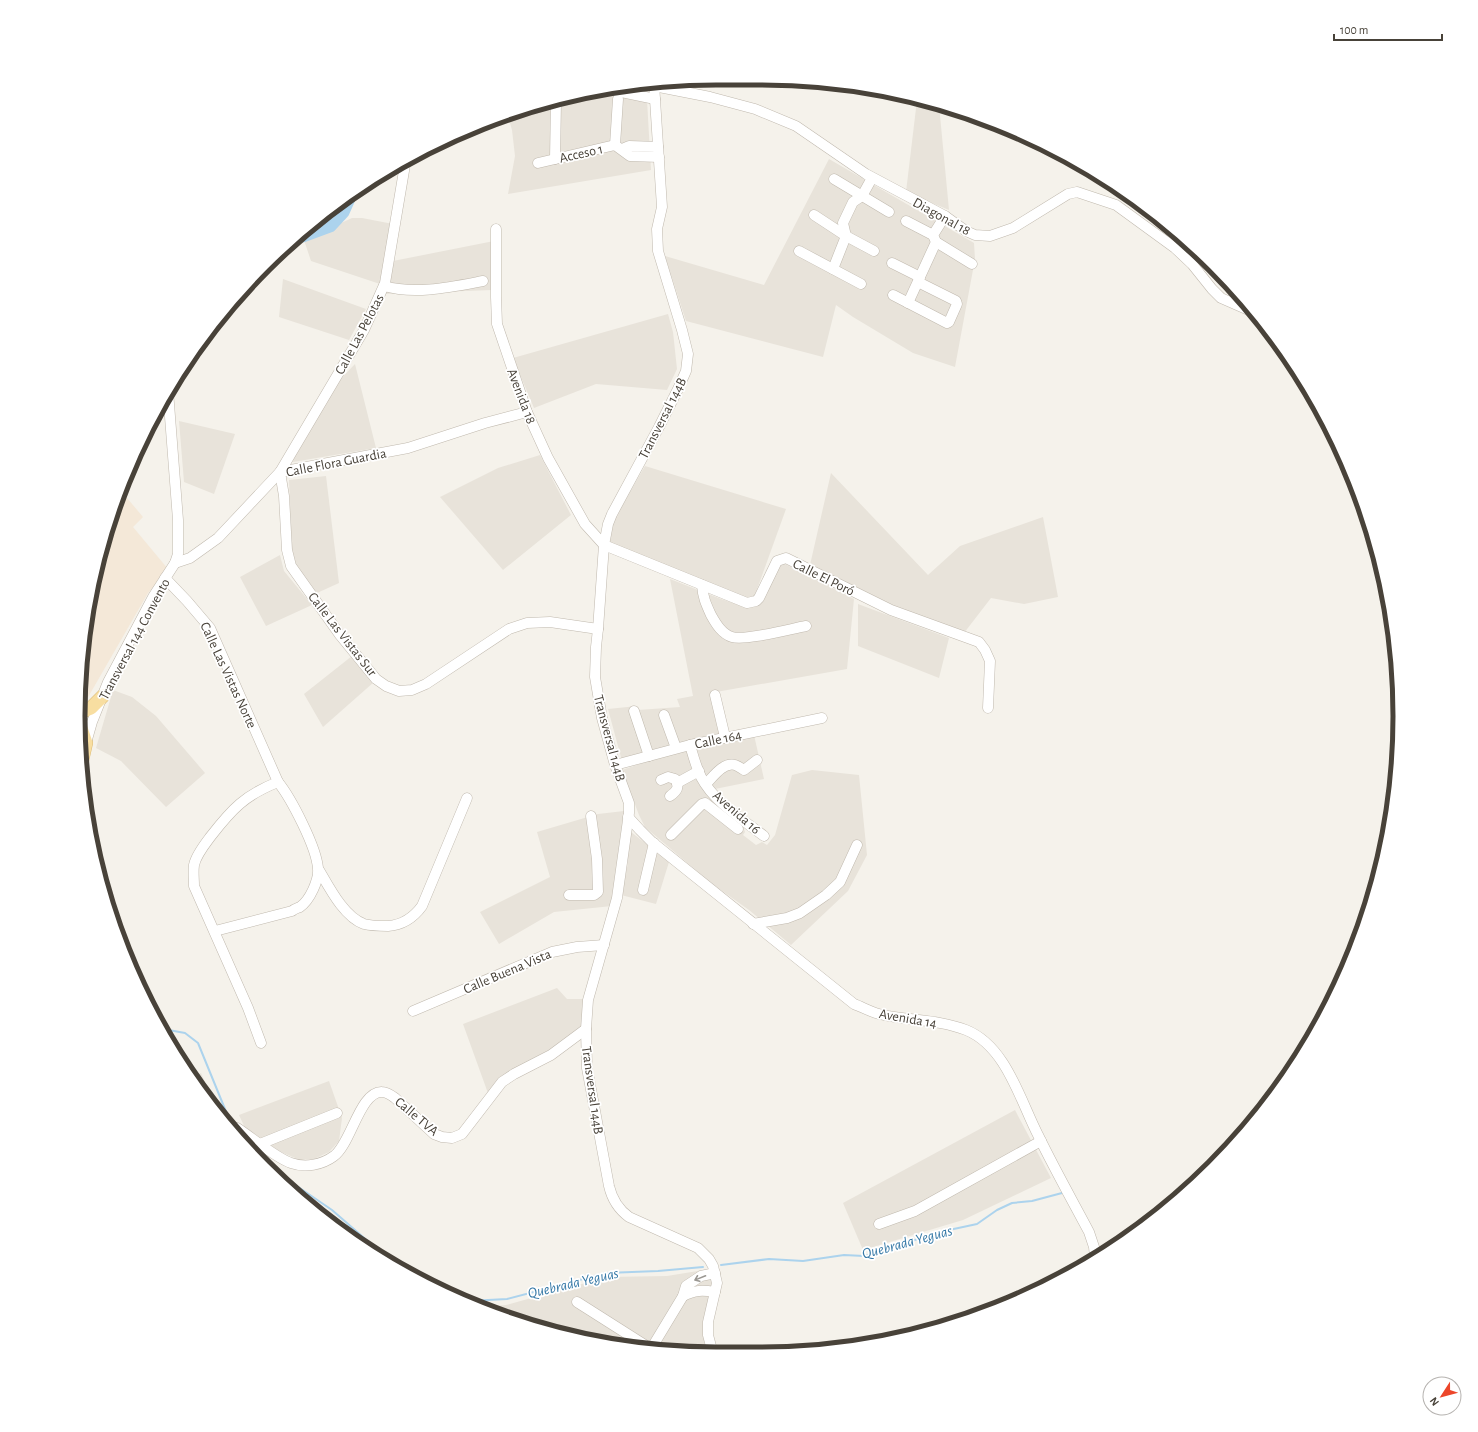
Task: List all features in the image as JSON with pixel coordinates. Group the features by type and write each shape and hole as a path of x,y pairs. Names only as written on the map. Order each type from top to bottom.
{"main road":[{"path":"85,710 91,708 103,696"}],"street":[{"name":"Diagonal 18","path":"664,87 755,109 790,123 872,178 945,216 966,231 975,235 990,236 1013,228 1068,194 1077,192 1116,205 1174,248 1192,264 1212,290 1221,298 1242,307"},
{"name":"Transversal 144B","path":"654,88 662,207 657,229 658,251 688,354 686,371 678,390 648,455 612,514 608,524 604,545 595,677 602,718 615,765 629,803 618,898 588,1000 586,1029 587,1062 608,1186 616,1204 629,1217 698,1248 709,1259 713,1266 717,1283 708,1322 708,1335 711,1347"},
{"path":"622,92 655,99"},
{"path":"618,99 619,147"},
{"path":"555,159 556,106"},
{"name":"Acceso 1","path":"538,163 619,147 658,147"},
{"name":"Acceso 1","path":"619,147 630,156 659,157"},
{"name":"Calle Las Pelotas","path":"280,472 364,330 384,286 405,168"},
{"path":"833,269 846,236 844,223 853,202 862,196 872,178"},
{"path":"834,179 889,212"},
{"path":"814,215 846,236 874,251"},
{"path":"908,303 945,216"},
{"path":"906,221 935,238 972,264"},
{"name":"Avenida 18","path":"496,229 497,324 527,412 548,458 585,524 604,545"},
{"path":"799,251 861,284"},
{"path":"892,263 956,301 957,304 949,322 947,323 893,295"},
{"path":"384,286 414,290 441,288 483,281"},
{"name":"Transversal 144 Convento","path":"86,743 92,722 108,682 142,617 175,563 178,554 178,520 169,402"},
{"name":"Calle Flora Guardia","path":"175,563 182,562 201,551 218,538 230,527 280,472 408,448 485,423 527,412"},
{"name":"Calle Las Vistas Sur","path":"280,472 284,496 287,550 291,566 340,635 376,679 386,686 399,691 412,690 426,684 497,636 509,629 527,623 550,622 598,629"},
{"path":"178,542 186,550 201,551"},
{"name":"Calle El Poró","path":"604,545 747,603 759,598 777,561 786,558 891,610 979,642 990,661 988,708"},
{"name":"Calle Las Vistas Norte","path":"165,578 192,606 210,628 278,782 285,792 307,835 315,854 319,870 339,902 363,924 378,926 392,926 400,924 417,912 422,906 467,798"},
{"path":"702,585 702,597 714,619 722,632 732,637 743,638 806,626"},
{"path":"715,695 725,738"},
{"path":"634,711 649,756"},
{"path":"664,715 676,748"},
{"name":"Calle 164","path":"615,765 676,748 822,718"},
{"name":"Avenida 16","path":"690,745 699,772 706,784 724,805 764,836"},
{"path":"706,784 719,770 730,765 735,765 744,770 757,760"},
{"path":"677,783 699,772"},
{"path":"661,780 668,777 675,779 677,783 677,790 670,796"},
{"path":"261,1043 248,1008 194,886 193,875 194,863 205,844 234,808 245,799 278,782"},
{"path":"671,835 704,803 735,827 740,817"},
{"path":"569,895 594,896 598,892 597,859 591,816"},
{"name":"Avenida 14","path":"628,817 654,843 854,1004 878,1014 930,1021 966,1030 989,1046 1001,1061 1014,1082 1041,1141 1089,1232 1095,1252"},
{"path":"643,890 654,843"},
{"path":"754,924 787,918 800,913 826,895 840,882 858,845"},
{"path":"215,931 292,911 300,907 311,894 319,870"},
{"name":"Calle Buena Vista","path":"413,1011 552,952 577,947 604,945"},
{"name":"Calle TVA","path":"241,1131 291,1163 308,1166 320,1164 335,1156 343,1146 361,1109 370,1096 381,1091 396,1098 434,1134 452,1138 462,1134 502,1082 514,1074 551,1055 586,1029"},
{"path":"260,1144 337,1113"},
{"path":"879,1224 915,1211 1041,1141"},
{"path":"654,1344 683,1296 686,1286 693,1280 715,1273"},
{"path":"683,1296 692,1291 705,1290 715,1292"},
{"path":"577,1302 641,1343"}],"shaded area":[{"path":"612,94 647,100 651,170 508,194 515,156 512,130 509,120 593,97"},
{"path":"916,105 940,111 949,210 906,192"},
{"path":"829,159 974,243 975,259 955,367 913,353 836,305 823,357 686,321 665,256 764,285"},
{"path":"352,218 362,218 393,224 380,284 311,261 304,240"},
{"path":"494,241 492,290 384,294 393,261"},
{"path":"283,279 366,309 349,340 279,317"},
{"path":"668,314 673,332 677,369 667,390 596,384 534,408 513,358"},
{"path":"355,364 376,448 293,462 294,453 336,384"},
{"path":"179,421 235,434 214,494 184,482"},
{"path":"540,455 571,515 503,570 440,497 498,468"},
{"path":"645,466 786,509 755,595 752,598 747,598 608,543 611,525"},
{"path":"831,473 928,575 960,546 1043,517 1058,597 1024,604 991,598 964,633 887,603 810,565"},
{"path":"326,476 339,583 317,593 310,586 295,564 292,552 289,480"},
{"path":"127,498 143,517 133,527 168,569 148,593 85,702 90,634 97,593 118,513 122,502"},
{"path":"280,555 284,571 312,605 266,626 240,577"},
{"path":"781,562 854,599 847,669 716,692 726,735 622,761 608,709 637,706 638,710 680,707 677,699 693,696 670,579 748,608 756,606 763,600"},
{"path":"858,604 949,638 939,678 858,646"},
{"path":"352,656 374,682 323,727 304,694"},
{"path":"113,690 132,697 156,716 205,773 166,807 121,761 96,748"},
{"path":"754,735 764,779 715,789 702,769 694,746"},
{"path":"687,748 698,778 713,802 743,826 745,832 743,835 756,845 762,842 767,845 775,835 792,775 812,770 859,775 867,855 848,891 791,945 749,910 711,883 645,827 622,770"},
{"path":"624,811 612,906 554,912 499,944 480,912 550,877 537,832 598,814"},
{"path":"631,832 669,862 656,904 621,895 628,863 627,847"},
{"path":"557,988 567,999 584,999 584,1029 489,1096 463,1024"},
{"path":"201,1073 209,1092 197,1075"},
{"path":"329,1081 342,1118 339,1141 329,1152 314,1159 300,1160 281,1152 246,1130 239,1115"},
{"path":"1015,1110 1051,1178 963,1220 863,1250 843,1203"},
{"path":"710,1269 712,1282 703,1322 705,1347 675,1346 634,1342 593,1335 513,1314 493,1306 506,1305 607,1277 667,1276"}],"waterway":[{"path":"310,233 330,226 343,212 346,205"},
{"name":"Quebrada Yeguas","path":"169,1030 185,1033 198,1043 227,1114"},
{"name":"Quebrada Yeguas","path":"293,1183 332,1210 373,1246"},
{"name":"Quebrada Yeguas","path":"721,1265 769,1259 803,1261 844,1255 864,1256 935,1233 977,1224 997,1210 1012,1203 1032,1201 1062,1193"},
{"name":"Quebrada Yeguas","path":"479,1300 507,1299 606,1273 658,1271 703,1267"}]}
